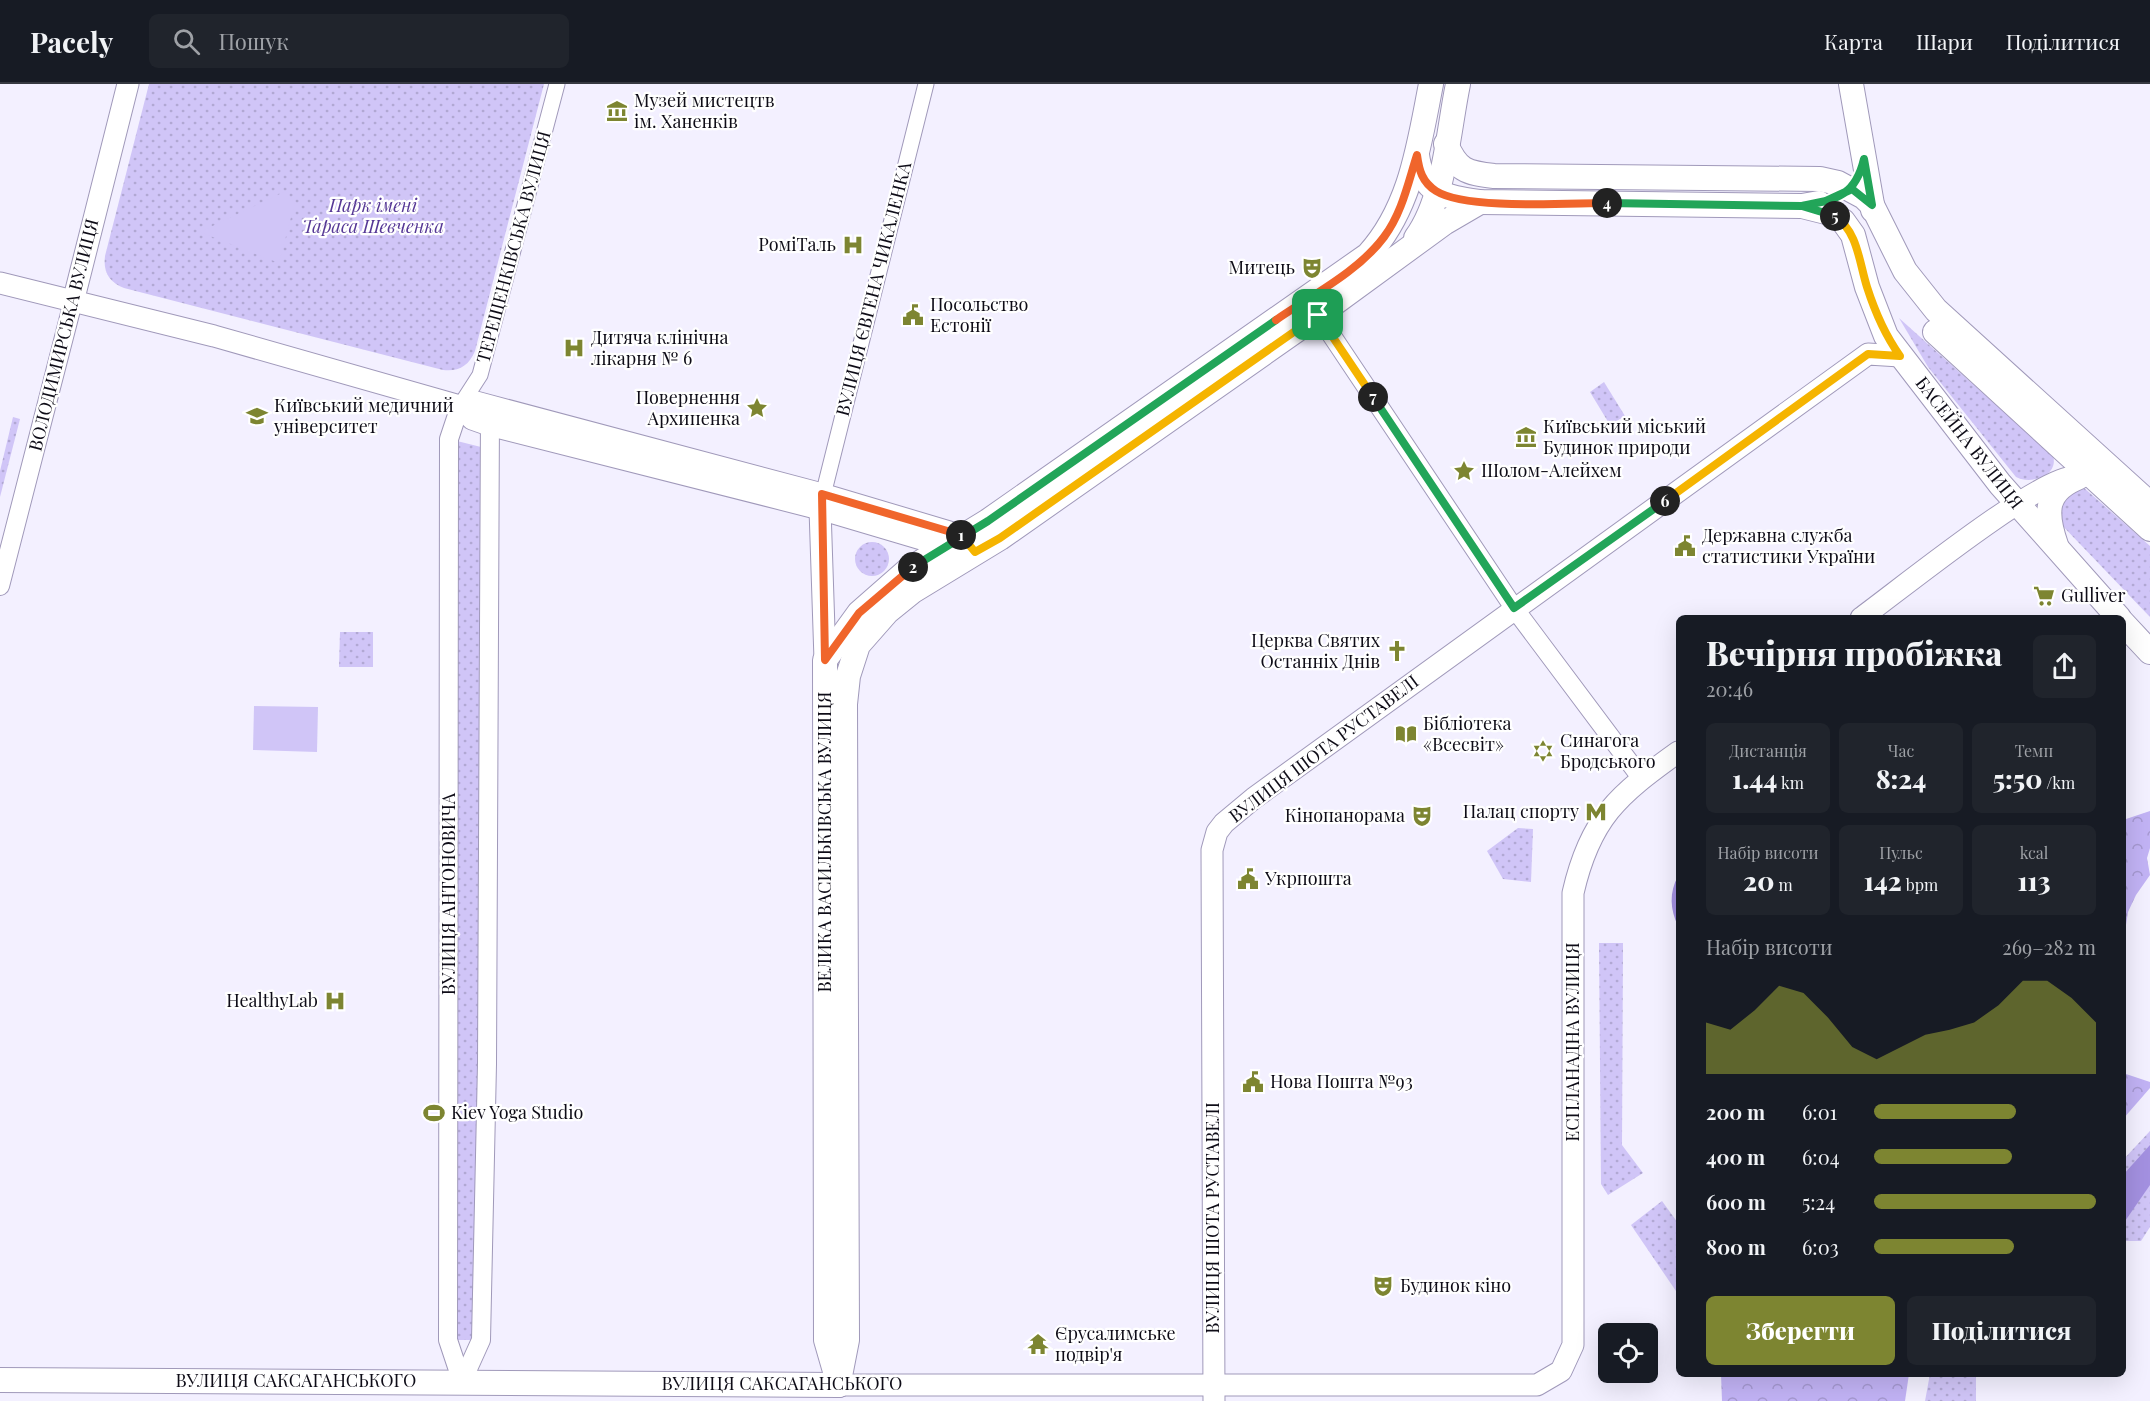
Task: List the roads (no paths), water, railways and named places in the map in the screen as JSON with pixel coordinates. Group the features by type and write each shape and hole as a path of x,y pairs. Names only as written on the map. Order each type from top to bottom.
{"main road":[{"name":"ВОЛОДИМИРСЬКА ВУЛИЦЯ","path":"73,302 128,84"},
{"name":"ВЕЛИКА ВАСИЛЬКІВСЬКА ВУЛИЦЯ","path":"839,1393 847,1340 845,704 848,676 858,645 887,612 969,544 1368,255 1393,222 1403,200 1417,155 1431,84"},
{"name":"ВЕЛИКА ВАСИЛЬКІВСЬКА ВУЛИЦЯ","path":"1406,252 1429,216 1437,192 1458,84"},
{"path":"1851,84 1876,232 1893,277 1924,321 2090,479 2150,529"},
{"path":"1446,144 1457,165 1468,172 1494,176 1820,179 1852,189 1872,205 1905,271 1936,310 2150,504"},
{"path":"1417,155 1422,176 1437,192 1453,198 1480,202 1802,206 1826,201 1852,189 1858,179 1864,159"},
{"name":"ВЕЛИКА ВАСИЛЬКІВСЬКА ВУЛИЦЯ","path":"839,1393 826,1340 825,660 859,613 908,570 942,548 1000,538 1318,315 1444,223 1480,202"},
{"name":"БАСЕЙНА ВУЛИЦЯ","path":"1802,206 1830,213 1843,221 1853,235 1886,336 2017,504 2116,615"},
{"path":"0,283 311,362 460,405 477,402 490,415 821,501 969,544"},
{"name":"ВУЛИЦЯ ШОТА РУСТАВЕЛІ","path":"1214,1393 1212,850 1217,832 1246,804 1868,354 1900,356"},
{"path":"1865,615 2017,504 2057,479 2090,479"},
{"path":"2057,549 2050,525 2050,501 2060,487 2090,479"},
{"path":"821,501 942,548"},
{"path":"821,501 825,660"},
{"path":"2126,626 2150,652"},
{"name":"ЕСПЛАНАДНА ВУЛИЦЯ","path":"1561,1371 1573,1345 1573,893 1586,846 1608,809 1642,778 1676,753"},
{"name":"ВУЛИЦЯ САКСАГАНСЬКОГО","path":"0,1380 462,1391 1214,1393 1537,1385 1561,1371"}],"street":[{"name":"ТЕРЕЩЕНКІВСЬКА ВУЛИЦЯ","path":"460,405 480,375 557,84"},
{"name":"ВУЛИЦЯ ЄВГЕНА ЧИКАЛЕНКА","path":"821,501 926,84"},
{"name":"ВОЛОДИМИРСЬКА ВУЛИЦЯ","path":"0,586 73,302"},
{"path":"1318,315 1514,608 1642,778"},
{"name":"ВУЛИЦЯ АНТОНОВИЧА","path":"460,405 449,439 448,1340 462,1391"},
{"path":"462,1391 481,1340 487,1064 490,415"}],"place":[{"name":"Музей мистецтв ім. Ханенків","path":"617,111"},
{"name":"РоміТаль","path":"853,245"},
{"name":"Митець","path":"1312,268"},
{"name":"Посольство Естонії","path":"913,315"},
{"name":"Дитяча клінічна лікарня № 6","path":"574,348"},
{"name":"Повернення Архипенка","path":"757,408"},
{"name":"Київський медичний університет","path":"257,416"},
{"name":"Київський міський Будинок природи","path":"1526,437"},
{"name":"Шолом-Алейхем","path":"1464,471"},
{"name":"Державна служба статистики України","path":"1685,546"},
{"name":"Gulliver","path":"2044,596"},
{"name":"Церква Святих Останніх Днів","path":"1397,651"},
{"name":"Бібліотека «Всесвіт»","path":"1406,734"},
{"name":"Синагога Бродського","path":"1543,751"},
{"name":"Палац спорту","path":"1596,812"},
{"name":"Кінопанорама","path":"1422,816"},
{"name":"Укрпошта","path":"1248,879"},
{"name":"HealthyLab","path":"335,1001"},
{"name":"Нова Пошта №93","path":"1253,1082"},
{"name":"Kiev Yoga Studio","path":"434,1113"},
{"name":"Будинок кіно","path":"1383,1286"},
{"name":"Єрусалимське подвір'я","path":"1038,1344"}],"park label":[{"name":"Парк імені Тараса Шевченка","path":"373,216"}]}
